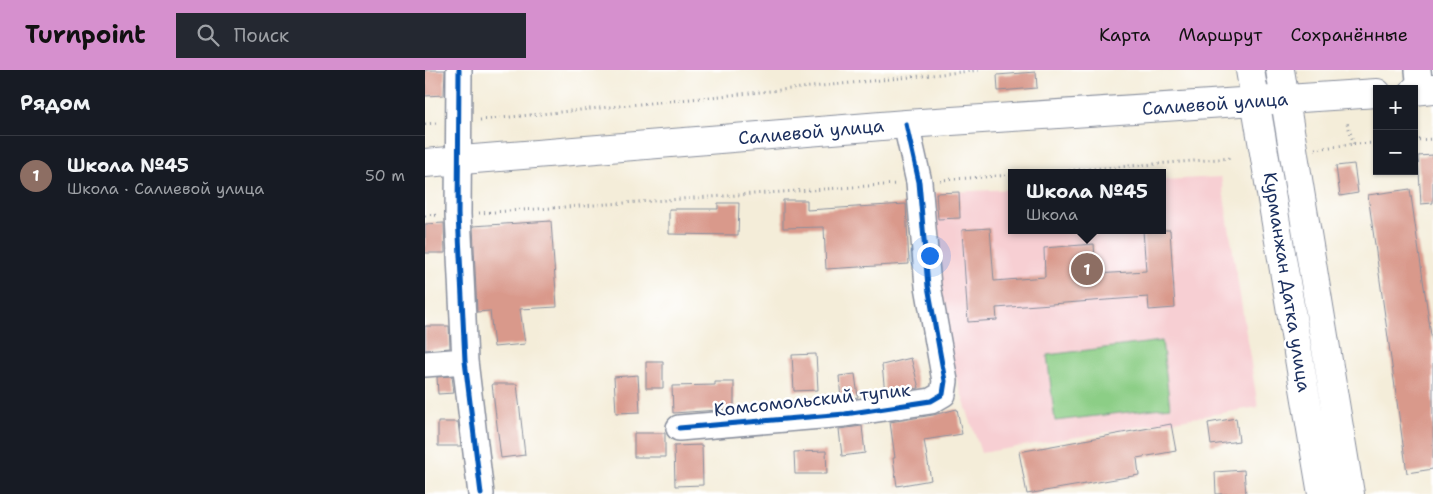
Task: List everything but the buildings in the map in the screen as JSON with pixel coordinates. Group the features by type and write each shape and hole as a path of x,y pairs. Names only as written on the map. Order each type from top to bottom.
{"main road":[{"name":"Курманжан Датка улица","path":"1250,70 1322,494"},
{"name":"Курманжан Датка улица","path":"1280,70 1350,494"},
{"name":"Салиевой улица","path":"425,163 906,124 1373,93"}],"street":[{"path":"459,70 458,214 465,361 481,494"},
{"name":"Комсомольский тупик","path":"679,428 845,414 931,401 943,394 945,381 928,286 919,182 906,124"},
{"path":"425,364 465,361"}],"path":[{"path":"425,124 981,70"},
{"path":"1346,120 1354,144"},
{"path":"1418,140 1433,139"},
{"path":"1312,149 1373,143"},
{"path":"1090,169 1232,158"},
{"path":"425,216 1008,175"}],"shaded area":[{"path":"1221,177 1258,407 981,453 945,344 931,193 1008,189 1008,234 1166,234 1166,180"}],"green space":[{"path":"1162,341 1170,407 1055,421 1047,355"}],"cycle path":[{"path":"459,70 458,214 465,361 481,494"},
{"path":"679,428 845,414 931,401 943,394 945,381 928,286 919,182 906,124"}],"place":[{"name":"Школа №45","path":"1087,269"}]}
